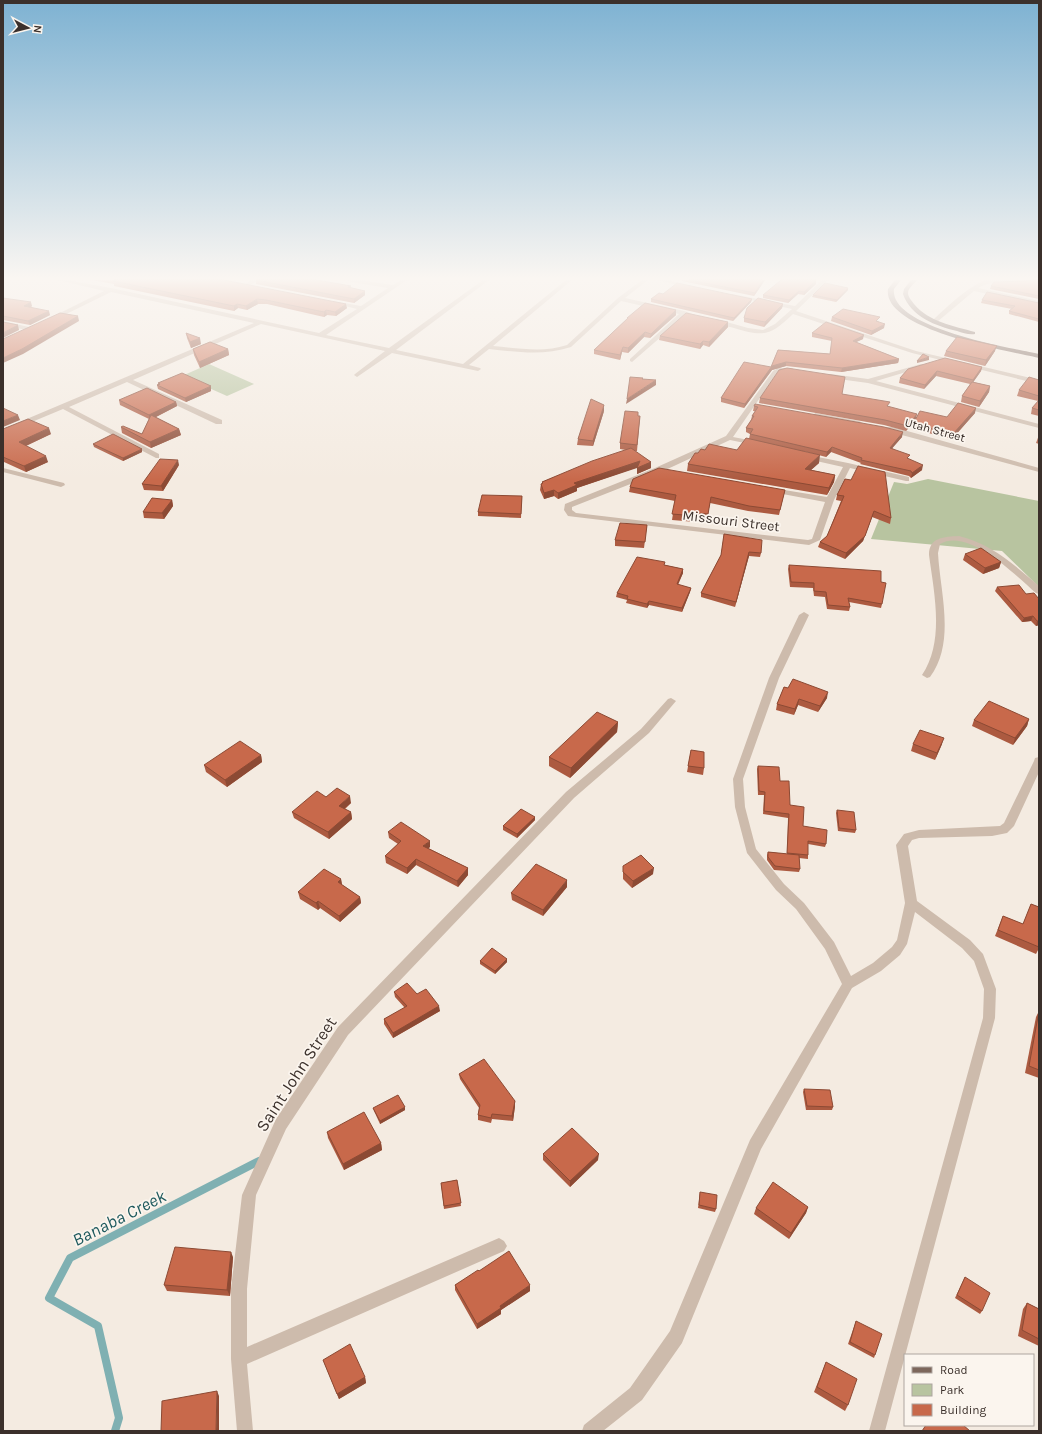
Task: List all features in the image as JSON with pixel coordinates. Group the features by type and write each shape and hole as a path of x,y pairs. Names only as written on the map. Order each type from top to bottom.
{"main road":[{"path":"1003,347 1039,356"}],"street":[{"path":"3,432 203,347"},
{"path":"374,347 478,369"},
{"path":"357,374 395,347"},
{"path":"464,366 487,347 549,352 561,350 567,347"},
{"path":"632,360 646,347"},
{"path":"899,347 1039,382"},
{"path":"868,381 944,359"},
{"path":"658,470 729,438 757,405 775,372 778,370 801,371"},
{"path":"823,375 868,381 1039,426"},
{"path":"127,380 219,422"},
{"path":"64,407 156,456"},
{"path":"811,414 869,425"},
{"name":"Utah Street","path":"884,428 1039,470"},
{"path":"729,438 766,446"},
{"path":"796,453 906,479"},
{"name":"Missouri Street","path":"658,470 568,506 568,510 571,514 576,515 809,543 816,540 830,500 848,465"},
{"path":"3,470 61,485"},
{"path":"658,470 674,472"},
{"path":"767,489 830,500"},
{"path":"927,675 931,670 941,634 940,603 933,555 936,543 951,539 961,539 979,546 994,553 1039,591"},
{"path":"804,615 774,678 738,778 740,807 751,850 780,886 800,906 830,946 848,984"},
{"name":"Saint John Street","path":"245,1431 239,1359 239,1289 249,1195 281,1124 343,1031 570,795 645,731 671,701"},
{"path":"590,1431 636,1394 676,1337 755,1145 848,984 877,967 896,952 903,941 911,903 902,845 908,837 919,834 992,832 1002,830 1008,826 1039,761"},
{"path":"877,1431 989,1018 990,989 979,958 966,944 911,903"},
{"path":"239,1359 499,1246"}],"green space":[{"path":"209,364 254,384 227,396 182,376"},
{"path":"928,479 1039,501 1039,587 1002,551 871,539 894,482 907,484"}],"building":[{"path":"3,347 26,347 22,349 3,358"},
{"path":"198,347 223,347 228,349 199,362 193,349"},
{"path":"597,347 629,347 623,347 620,355 594,350"},
{"path":"831,347 868,347 899,359 842,368 786,362 772,366 745,404 721,398 744,362 771,367 778,350 830,354"},
{"path":"949,347 996,347 986,360 946,351"},
{"path":"923,354 929,357 917,361"},
{"path":"945,358 982,367 973,380 937,371 925,385 900,378 908,369"},
{"path":"787,368 845,377 842,394 890,402 887,406 917,414 908,426 885,420 760,398 779,370"},
{"path":"182,373 211,386 185,398 157,385 160,384 158,383"},
{"path":"630,377 643,378 642,379 656,380 627,399"},
{"path":"1029,377 1039,380 1039,396 1019,390"},
{"path":"972,382 990,386 980,401 962,396"},
{"path":"147,388 176,402 149,415 119,400"},
{"path":"591,399 604,405 593,441 578,439"},
{"path":"1039,400 1039,410 1032,408"},
{"path":"958,403 976,408 953,434 913,424 920,411 947,417"},
{"path":"755,404 884,427 903,432 890,448 910,455 907,458 923,465 912,473 911,471 861,460 862,458 832,447 827,452 750,434 753,429 746,428 758,407 754,406"},
{"path":"3,408 18,415 3,421"},
{"path":"625,411 638,412 638,416 640,416 637,445 620,443"},
{"path":"151,415 179,429 150,442 121,427 123,426 142,434"},
{"path":"28,419 49,428 19,442 46,456 24,466 3,457 3,429"},
{"path":"113,434 142,449 123,458 93,444"},
{"path":"746,438 820,455 805,469 835,475 829,488 688,464 695,453 698,453 701,449 705,450 709,444 737,450"},
{"path":"631,448 651,462 637,468 640,461 574,483 577,485 558,493 554,490 544,493 541,484 543,483 542,482 592,461"},
{"path":"160,459 178,460 161,486 142,484"},
{"path":"858,466 885,472 891,518 874,511 865,536 846,553 820,542 827,536 844,496 837,495 845,479 851,480"},
{"path":"659,468 785,490 780,510 749,506 711,497 708,514 697,513 696,516 672,514 676,495 630,487 633,479"},
{"path":"482,495 522,496 521,514 478,512"},
{"path":"152,498 172,500 162,513 143,512"},
{"path":"620,523 647,525 645,542 615,540"},
{"path":"724,534 762,540 761,553 749,552 736,602 701,593 721,555"},
{"path":"981,548 1001,562 985,568 965,554"},
{"path":"637,557 665,562 664,565 683,569 677,584 691,588 682,608 649,601 647,604 627,599 628,596 617,593"},
{"path":"789,565 881,571 881,582 886,583 882,604 848,598 850,607 828,605 826,592 814,591 814,583 791,582"},
{"path":"1019,585 1026,594 1034,593 1039,599 1039,621 1037,621 1033,616 1024,618 997,587"},
{"path":"793,679 828,692 820,706 799,699 795,709 777,704 784,687 788,688"},
{"path":"989,701 1029,719 1015,738 974,720"},
{"path":"597,712 618,722 571,768 549,757"},
{"path":"920,730 944,738 937,753 913,744"},
{"path":"240,741 261,755 225,780 204,765"},
{"path":"691,750 704,752 704,768 688,766"},
{"path":"758,766 779,767 780,781 789,781 790,805 804,807 803,826 827,830 826,844 808,841 808,855 787,853 789,814 764,811 765,792 759,791"},
{"path":"337,788 350,796 339,806 351,812 328,832 292,812 317,791 326,797"},
{"path":"521,809 535,817 517,834 503,826"},
{"path":"837,810 854,812 856,830 839,828"},
{"path":"401,822 430,841 423,846 468,868 457,881 416,859 407,868 385,856 401,841 388,832"},
{"path":"768,852 799,855 800,869 775,866 768,857"},
{"path":"641,855 654,868 633,881 623,872 623,866"},
{"path":"536,864 567,880 543,910 511,893"},
{"path":"324,869 341,879 338,882 360,897 339,916 318,901 316,903 298,892"},
{"path":"1031,904 1039,907 1039,947 998,930 1003,916 1023,924"},
{"path":"492,948 507,959 495,971 480,961"},
{"path":"407,983 417,994 426,989 439,1006 393,1033 384,1019 407,1006 394,992"},
{"path":"1039,1011 1039,1070 1029,1066"},
{"path":"484,1059 515,1101 512,1116 492,1114 491,1118 478,1115 480,1105 459,1074"},
{"path":"804,1089 830,1090 833,1107 807,1106"},
{"path":"398,1095 405,1107 380,1121 373,1108"},
{"path":"364,1112 381,1143 343,1164 327,1132"},
{"path":"572,1128 599,1154 570,1181 543,1154"},
{"path":"457,1180 461,1203 444,1206 441,1183"},
{"path":"773,1182 808,1207 791,1233 756,1208"},
{"path":"700,1192 717,1195 716,1209 699,1205"},
{"path":"175,1247 231,1252 227,1290 164,1285"},
{"path":"509,1251 530,1285 500,1306 501,1308 477,1324 455,1285"},
{"path":"965,1277 990,1293 982,1311 957,1295"},
{"path":"1027,1303 1039,1309 1039,1339 1022,1330"},
{"path":"856,1321 882,1334 875,1355 850,1342"},
{"path":"350,1344 365,1377 337,1394 323,1360"},
{"path":"826,1362 857,1379 848,1405 817,1387"},
{"path":"217,1391 216,1431 161,1431 162,1401"},
{"path":"925,1426 964,1426 970,1431 922,1431"}],"waterway":[{"name":"Banaba Creek","path":"115,1431 119,1418 98,1326 49,1298 70,1258 259,1161"}]}
